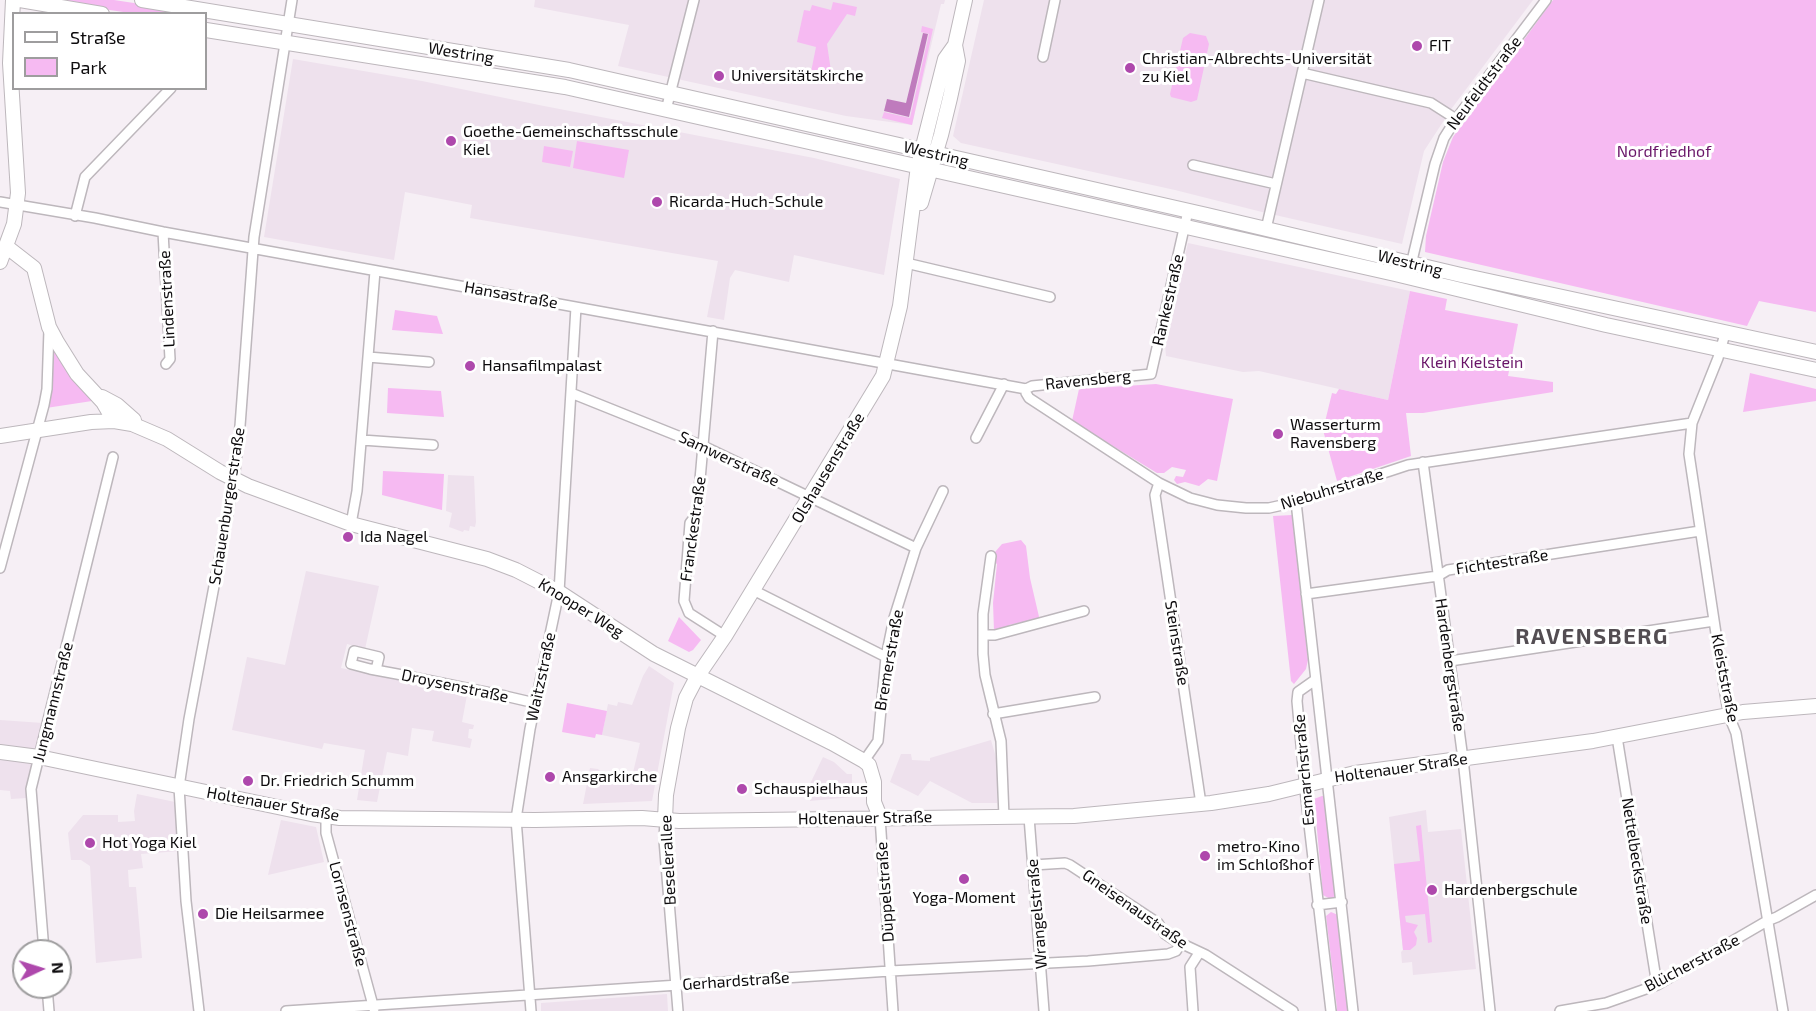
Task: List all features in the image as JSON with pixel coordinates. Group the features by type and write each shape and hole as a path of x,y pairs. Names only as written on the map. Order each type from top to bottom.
{"main road":[{"path":"5,0 5,40 10,63"},
{"path":"20,0 90,12"},
{"name":"Westring","path":"142,0 549,67 1725,334 1816,352"},
{"name":"Olshausenstraße","path":"697,677 725,636 883,376 900,311 910,239 924,168 928,152 941,135 958,61 955,45 965,0"},
{"path":"0,262 14,224 17,206 18,185 10,63 12,21"},
{"name":"Westring","path":"207,30 565,87 1408,277 1606,325 1722,348 1816,370"},
{"path":"7,247 34,268 49,327 70,364 113,418"},
{"path":"94,392 117,405 134,420"},
{"name":"Knooper Weg","path":"0,436 96,413 153,432 234,476 264,487 272,494 351,524 487,560 516,570 559,592 654,654 832,743 869,768"},
{"name":"Knooper Weg","path":"113,418 134,420 162,431 234,476"},
{"name":"Knooper Weg","path":"0,429 38,426"},
{"name":"Beselerallee","path":"665,820 666,795 681,714 697,677"},
{"name":"Holtenauer Straße","path":"0,752 39,757 326,817 642,818 679,821 1029,817 1114,814 1201,804 1269,794 1355,773 1617,737 1743,712 1816,706"},
{"name":"Holtenauer Straße","path":"1729,716 1744,720 1816,714"},
{"name":"Düppelstraße","path":"869,768 876,817"}],"street":[{"name":"Schauenburgerstraße","path":"199,1011 186,901 179,787 189,719 234,476 240,426 254,237 292,0"},
{"path":"666,110 694,0"},
{"path":"1042,57 1055,0"},
{"path":"1266,229 1319,0"},
{"name":"Neufeldtstraße","path":"1408,277 1435,164 1444,138 1546,0"},
{"path":"1302,73 1431,103 1456,119"},
{"path":"75,216 85,177 169,90"},
{"path":"1193,165 1276,184"},
{"path":"1095,207 1098,190"},
{"name":"Hansastraße","path":"0,202 1004,384"},
{"name":"Rankestraße","path":"1150,374 1188,211"},
{"name":"Lindenstraße","path":"163,232 170,359 166,364"},
{"path":"906,263 1050,297"},
{"path":"351,524 362,440 375,270"},
{"name":"Waitzstraße","path":"531,1011 516,819 535,703 559,592 576,307"},
{"path":"0,568 47,389 49,327"},
{"name":"Franckestraße","path":"713,331 697,514 690,523 684,601 689,613 725,636"},
{"path":"1722,348 1725,334"},
{"name":"Kleiststraße","path":"1722,348 1692,423 1689,454 1729,716 1736,734 1783,1011"},
{"path":"368,357 429,362"},
{"name":"Ravensberg","path":"1026,389 1032,386 1150,374"},
{"path":"976,438 1004,384 1026,389"},
{"name":"Niebuhrstraße","path":"1026,389 1029,398 1159,483 1190,498 1217,505 1269,508 1296,502 1408,465 1692,423"},
{"name":"Samwerstraße","path":"571,393 703,446 916,548"},
{"path":"362,440 433,445"},
{"name":"Jungmannstraße","path":"43,939 31,789 113,457"},
{"name":"Hardenbergstraße","path":"1423,462 1463,759 1490,1011"},
{"name":"Steinstraße","path":"1159,483 1155,495 1201,804"},
{"name":"Bremerstraße","path":"869,768 878,741 886,657 894,618 916,548 943,491"},
{"name":"Esmarchstraße","path":"1296,502 1353,1011"},
{"name":"Fichtestraße","path":"1306,594 1438,576 1448,570 1700,531"},
{"path":"991,556 987,570 983,635 985,675 1002,748 1004,817"},
{"path":"753,590 886,657"},
{"path":"983,635 995,635 1084,612"},
{"path":"1450,661 1714,621"},
{"name":"Droysenstraße","path":"376,670 535,703"},
{"name":"Esmarchstraße","path":"1315,680 1303,687 1298,695 1304,785 1331,1011"},
{"path":"993,714 1095,697"},
{"name":"Nettelbeckstraße","path":"1617,737 1657,985"},
{"name":"Lornsenstraße","path":"326,817 326,833 373,1008"},
{"name":"Düppelstraße","path":"876,817 893,1011"},
{"name":"Wrangelstraße","path":"1029,817 1044,1011"},
{"name":"Beselerallee","path":"665,820 664,840 678,1011"},
{"name":"Gneisenaustraße","path":"1033,865 1065,863 1070,865 1155,921 1166,934 1293,1011"},
{"name":"Blücherstraße","path":"1560,1011 1606,1003 1657,985 1816,895"},
{"path":"1317,905 1342,902"},
{"name":"Gerhardstraße","path":"286,1011 373,1008 890,971 1077,962 1168,954 1176,951 1181,943"},
{"path":"1193,1011 1190,967 1199,952"}],"shaded area":[{"path":"535,0 945,0 944,4 941,4 912,125 846,116 618,66 629,25 534,7"},
{"path":"984,0 1533,0 1452,108 1424,151 1402,244 1175,190 961,143 953,136"},
{"path":"923,33 928,34 909,117 884,111 887,99 906,103"},
{"path":"293,59 422,81 814,158 900,179 884,275 794,255 789,282 735,270 730,278 724,320 707,317 718,261 470,218 472,205 405,192 394,260 264,237"},
{"path":"1188,243 1410,291 1388,400 1259,371 1243,372 1166,356 1165,344"},
{"path":"448,475 474,476 476,522 475,527 470,526 469,531 464,530 463,532 449,527 452,513 446,511"},
{"path":"306,571 379,586 365,649 347,644 341,668 467,695 462,722 474,725 473,729 469,729 468,738 472,739 470,748 432,741 434,731 412,728 408,756 387,752 377,802 357,800 365,750 324,743 322,749 232,730 247,657 285,665"},
{"path":"649,666 674,683 652,801 583,804 590,768 598,769 605,776 605,781 631,781 640,743 602,735 608,704 617,706 618,702 632,705"},
{"path":"0,720 43,723 27,798 11,799 10,791 0,790"},
{"path":"991,740 999,768 997,803 972,803 930,781 918,796 890,782 901,754 911,754 912,760 930,761 930,758"},
{"path":"823,757 834,762 847,774 852,774 852,797 810,801 810,784"},
{"path":"137,794 175,802 180,851 141,854 143,868 128,870 129,887 136,887 142,958 96,963 90,866 81,860 71,860 68,833 83,815 118,815 118,822 135,821"},
{"name":"Hardenbergschule","path":"1426,810 1428,832 1461,829 1476,969 1413,975 1412,962 1402,963 1401,952 1403,950 1389,817"},
{"path":"281,820 316,827 324,862 268,875"},
{"path":"667,994 668,1011 541,1011 541,1003"}],"green space":[{"path":"43,0 114,0 193,12 123,12"},
{"name":"Nordfriedhof","path":"1553,0 1816,0 1816,312 1759,301 1747,326 1425,252 1426,236 1443,162 1453,137"},
{"path":"833,2 857,7 855,16 847,14 827,44 832,78 811,72 816,47 797,42 804,10 810,11 812,5 831,10"},
{"path":"922,26 933,29 912,125 882,118 884,112 910,118 929,34 921,32"},
{"path":"1190,33 1206,36 1209,44 1197,100 1191,102 1171,97 1170,94 1183,38"},
{"path":"577,141 629,150 624,178 573,168"},
{"path":"544,146 573,151 570,167 542,162"},
{"name":"Klein Kielstein","path":"1410,291 1447,299 1445,310 1518,324 1508,376 1553,382 1553,392 1423,413 1406,413 1411,456 1337,481 1323,430 1332,393 1336,394 1339,389 1388,400"},
{"path":"395,310 437,316 443,334 392,330"},
{"path":"51,343 92,401 46,408"},
{"path":"1750,373 1816,389 1816,401 1743,412"},
{"path":"1156,384 1233,399 1217,481 1208,479 1199,486 1185,482 1177,484 1174,480 1176,476 1183,477 1186,470 1172,467 1164,473 1157,473 1072,421 1079,389"},
{"path":"388,388 441,391 444,417 387,413"},
{"path":"383,471 444,474 442,510 382,495"},
{"path":"1292,515 1308,660 1306,669 1294,684 1291,681 1273,516"},
{"path":"1021,540 1026,546 1030,578 1040,621 1023,625 1022,622 1009,625 1009,629 994,631 993,603 997,564 993,561 995,552 1002,544"},
{"path":"679,617 701,640 689,652 668,641"},
{"path":"567,703 607,711 602,735 596,734 595,738 562,732"},
{"path":"1325,796 1336,892 1334,898 1330,899 1323,895 1315,808 1312,807 1311,800"},
{"path":"1421,825 1432,942 1428,943 1425,914 1405,916 1406,922 1418,925 1414,932 1417,938 1416,945 1410,950 1403,950 1394,864 1420,861 1416,826"},
{"path":"1331,912 1338,915 1349,1011 1335,1011 1337,1008 1326,916"}],"place":[{"name":"FIT","path":"1417,46"},
{"name":"Christian-Albrechts-Universität zu Kiel","path":"1130,68"},
{"name":"Universitätskirche","path":"719,76"},
{"name":"Goethe-Gemeinschaftsschule Kiel","path":"451,141"},
{"name":"Ricarda-Huch-Schule","path":"657,202"},
{"name":"Hansafilmpalast","path":"470,366"},
{"name":"Wasserturm Ravensberg","path":"1278,434"},
{"name":"Ida Nagel","path":"348,537"},
{"name":"Ansgarkirche","path":"550,777"},
{"name":"Dr. Friedrich Schumm","path":"248,781"},
{"name":"Schauspielhaus","path":"742,789"},
{"name":"Hot Yoga Kiel","path":"90,843"},
{"name":"metro-Kino im Schloßhof","path":"1205,856"},
{"name":"Yoga-Moment","path":"964,879"},
{"name":"Hardenbergschule","path":"1432,890"},
{"name":"Die Heilsarmee","path":"203,914"}],"district":[{"name":"RAVENSBERG","path":"1592,637"}]}
